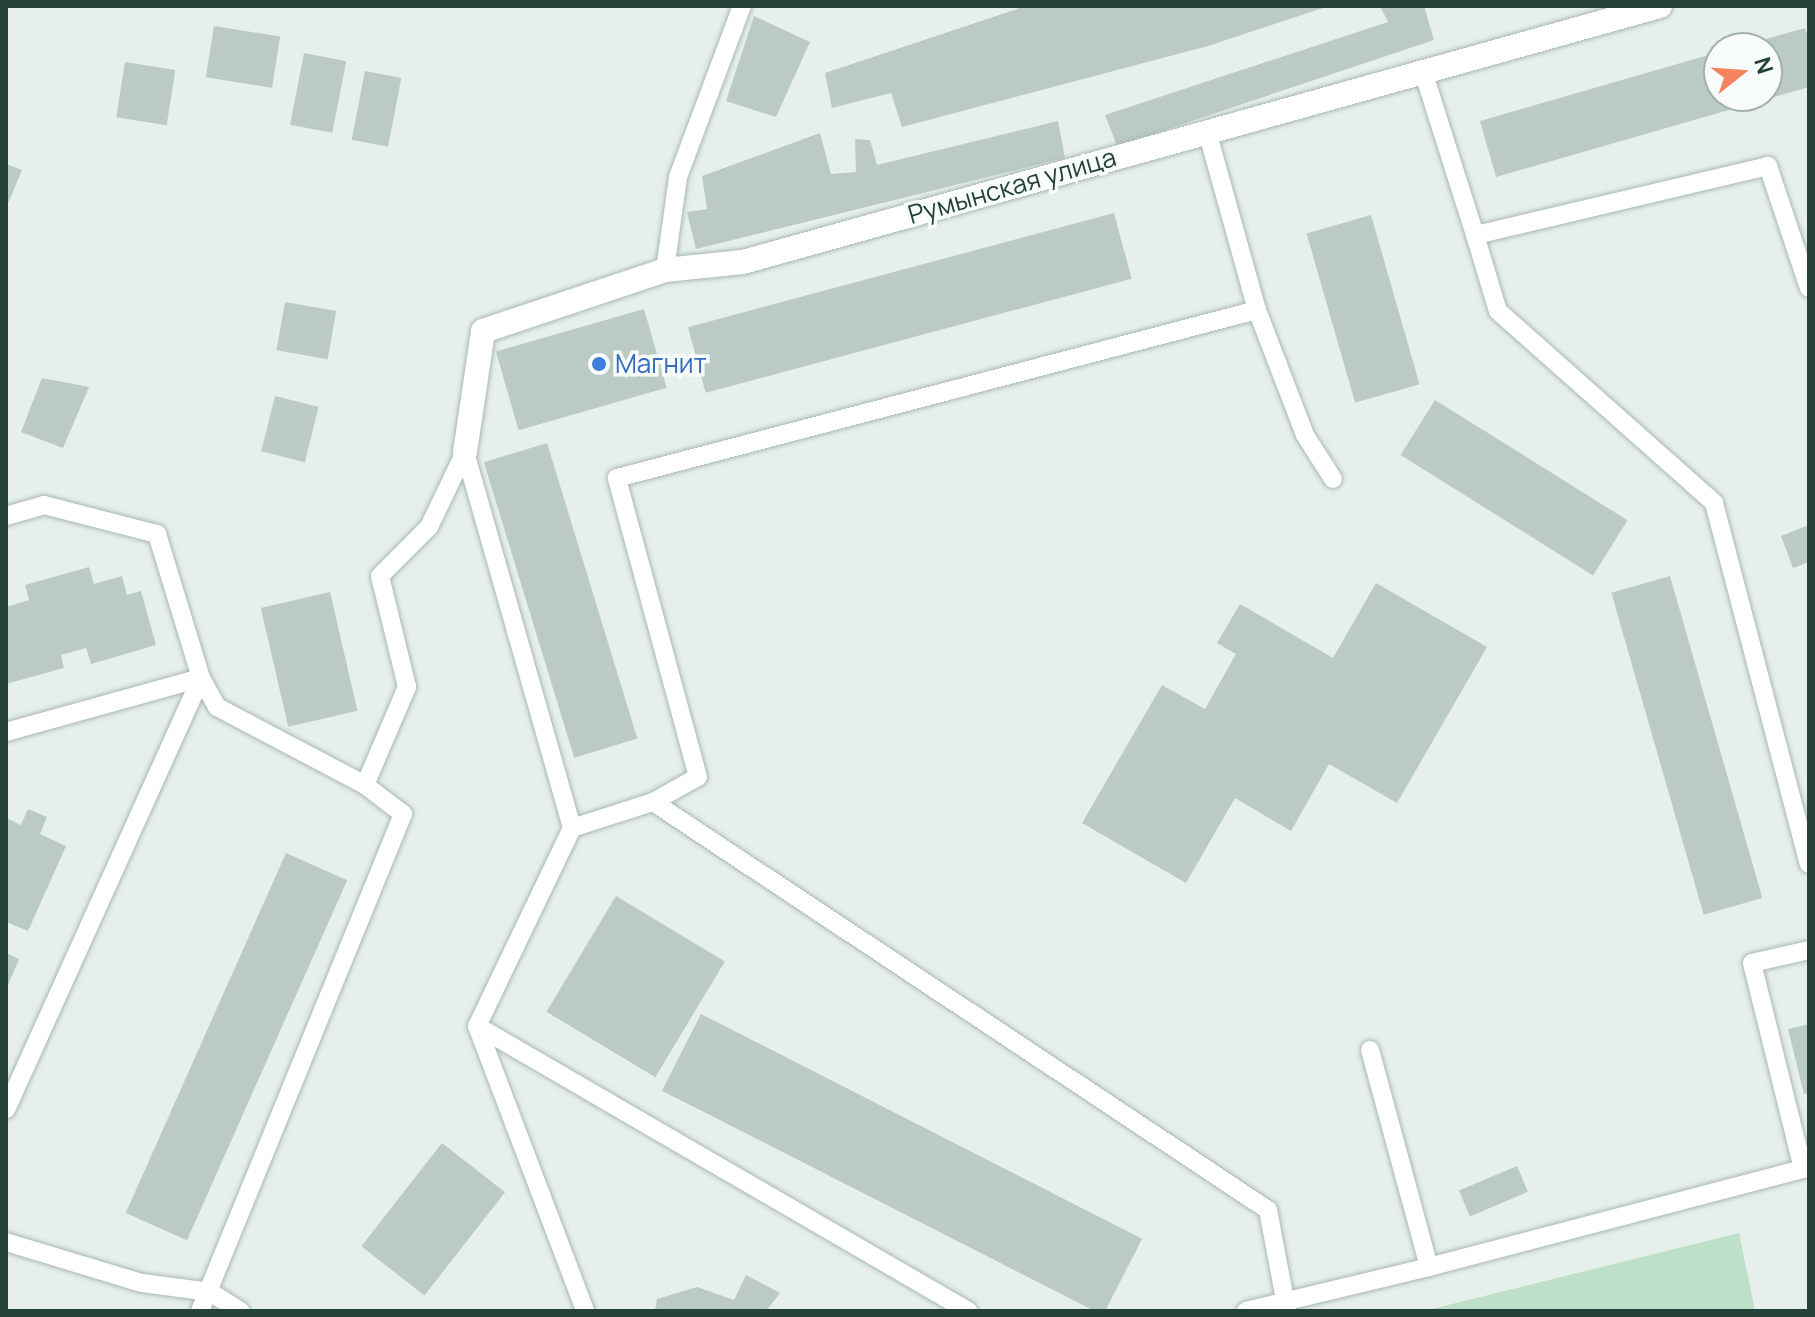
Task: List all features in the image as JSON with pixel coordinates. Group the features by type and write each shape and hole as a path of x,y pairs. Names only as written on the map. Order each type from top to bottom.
{"street":[{"name":"Румынская улица","path":"465,452 483,331 665,270 743,262 1660,6"}],"lane":[{"path":"665,270 678,177 742,6"},
{"path":"1423,71 1498,311 1714,503 1809,864"},
{"path":"1207,131 1257,310 1305,435 1333,479"},
{"path":"1475,235 1768,166 1809,288"},
{"path":"572,828 653,802 698,777 617,478 1257,310"},
{"path":"365,785 407,687 380,576 429,527 465,452"},
{"path":"465,452 572,828 477,1026 585,1311"},
{"path":"6,516 44,505 157,534 201,678 217,707 365,785 403,814 200,1311"},
{"path":"6,732 201,678"},
{"path":"6,1109 201,678"},
{"path":"653,802 1268,1210 1286,1307"},
{"path":"1246,1311 1286,1307 1806,1169 1752,963 1809,950"},
{"path":"477,1026 968,1311"},
{"path":"1370,1050 1429,1267"},
{"path":"6,1242 142,1283 210,1292 241,1311"}],"green space":[{"path":"1739,1233 1755,1311 1424,1311"}],"building":[{"path":"1026,6 1326,7 1208,46 902,127 891,93 832,108 825,73"},
{"path":"1380,6 1424,6 1434,40 1117,146 1105,115 1388,22"},
{"path":"754,16 810,42 776,117 726,101"},
{"path":"214,26 280,36 272,88 206,77"},
{"path":"1805,28 1809,41 1809,87 1783,94 1783,34"},
{"path":"304,53 346,61 332,133 290,125"},
{"path":"1703,57 1703,112 1722,112 1496,177 1480,121"},
{"path":"125,62 175,70 167,125 116,117"},
{"path":"365,71 401,78 388,147 352,140"},
{"path":"1058,121 1065,158 696,249 687,212 707,209 702,176 820,133 831,174 856,172 855,139 870,140 877,165"},
{"path":"6,164 22,170 6,208"},
{"path":"1114,213 1132,279 706,393 688,327"},
{"path":"1371,215 1420,384 1355,403 1307,233"},
{"path":"285,302 336,311 328,359 276,350"},
{"path":"644,309 667,388 519,430 496,351"},
{"path":"42,378 89,387 63,448 21,432"},
{"path":"275,396 319,407 305,462 261,451"},
{"path":"1435,400 1628,520 1593,575 1401,455"},
{"path":"547,443 637,738 574,758 484,462"},
{"path":"1809,525 1809,562 1793,568 1781,536"},
{"path":"89,567 94,584 122,576 127,595 141,591 156,645 91,664 86,648 61,655 64,668 6,684 6,607 29,600 25,585"},
{"path":"1670,576 1762,898 1704,915 1611,593"},
{"path":"1376,583 1487,647 1397,803 1329,764 1291,831 1235,798 1186,883 1082,823 1162,685 1205,709 1236,654 1217,643 1240,604 1333,658"},
{"path":"330,592 357,711 288,727 261,608"},
{"path":"28,809 47,817 40,834 66,846 28,931 6,922 6,818 21,825"},
{"path":"286,853 347,880 187,1240 126,1213"},
{"path":"616,896 725,961 655,1077 546,1012"},
{"path":"6,953 19,959 6,990"},
{"path":"701,1014 1142,1239 1105,1311 1094,1311 662,1091"},
{"path":"1809,1024 1809,1093 1804,1094 1788,1029"},
{"path":"442,1143 505,1192 424,1295 361,1246"},
{"path":"1517,1166 1528,1192 1470,1216 1459,1191"},
{"path":"746,1275 780,1293 766,1311 655,1311 657,1299 697,1287 734,1300"}],"place":[{"name":"Магнит","path":"599,364"}]}
